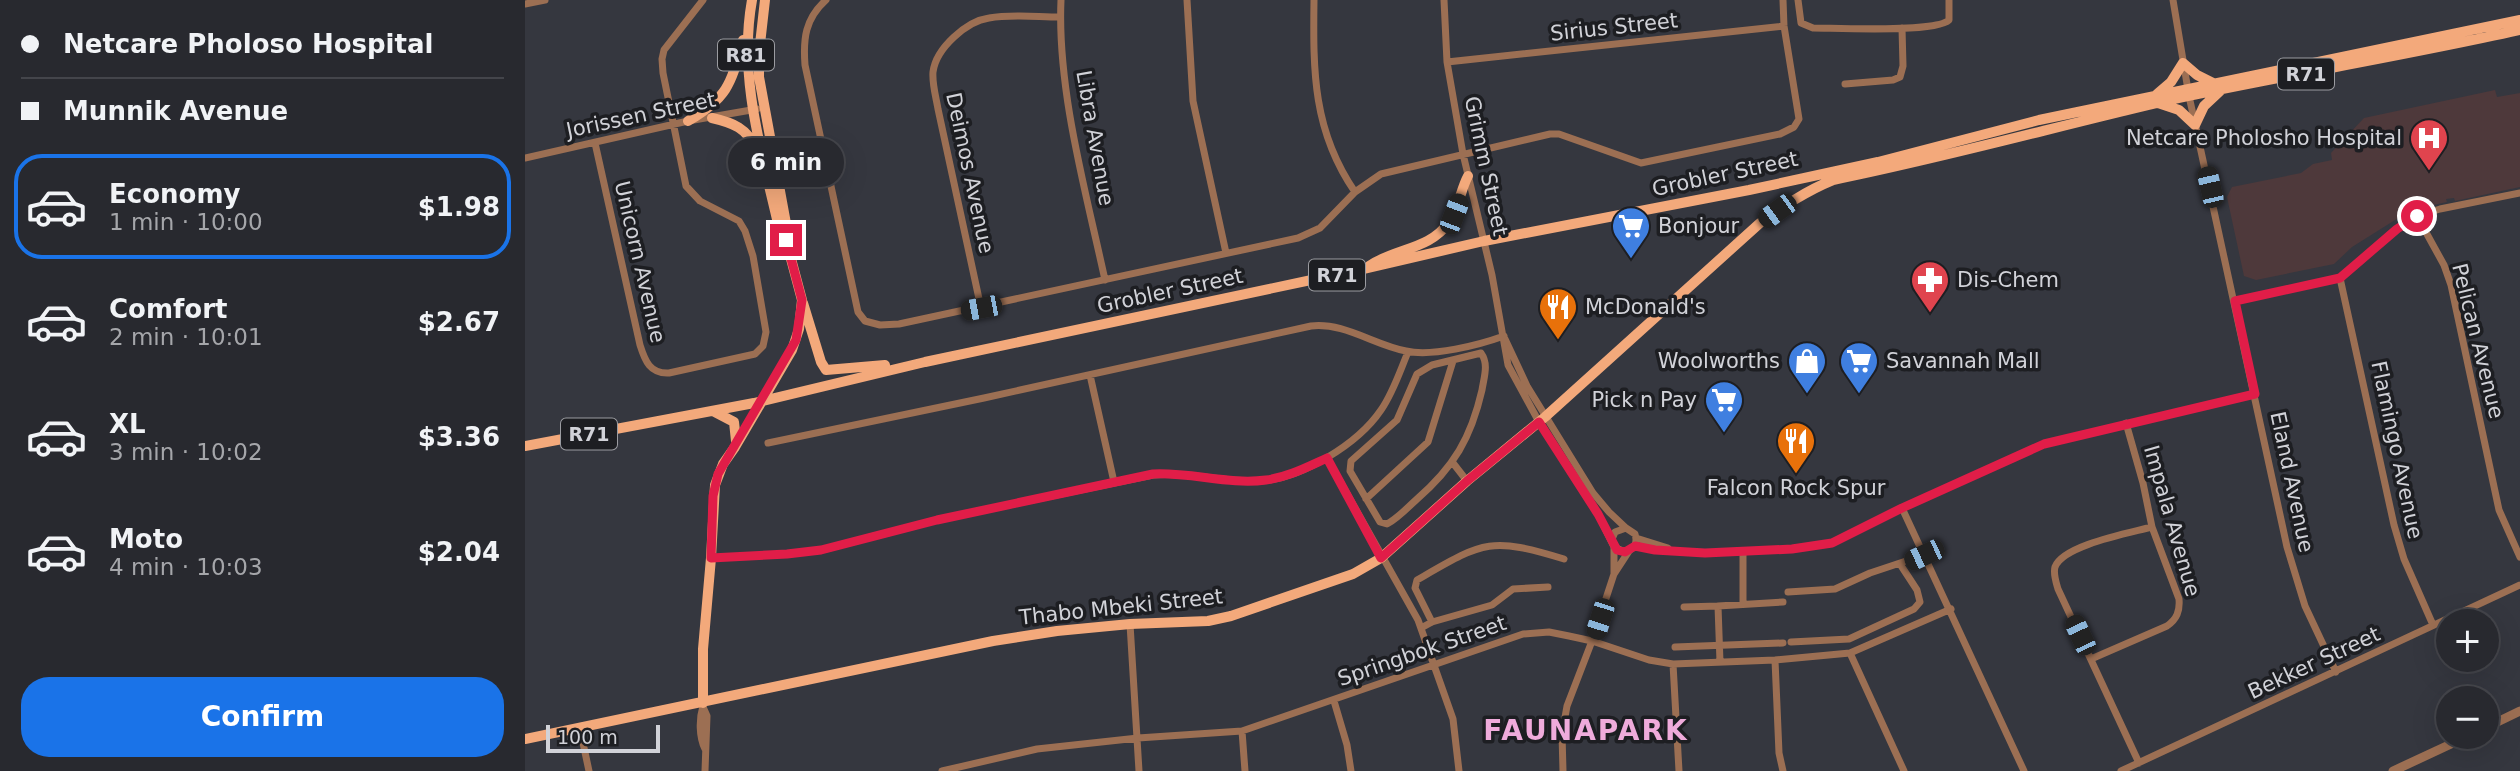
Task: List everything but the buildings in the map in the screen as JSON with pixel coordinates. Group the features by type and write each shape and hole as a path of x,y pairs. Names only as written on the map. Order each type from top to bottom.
{"main road":[{"name":"R81","path":"752,0 746,54 758,108 776,162 787,229 786,240"},
{"name":"R81","path":"703,705 703,649 715,485 723,464 796,340 802,300 786,240 779,228 764,164 758,108 759,53 765,0"},
{"path":"688,121 713,104 728,87 749,18"},
{"name":"Grobler Street","path":"2217,87 2520,20"},
{"name":"Grobler Street","path":"1833,180 1971,149 2188,92 2520,30"},
{"path":"2183,63 2217,87 2195,125 2179,110 2157,99 2183,63"},
{"name":"Grobler Street","path":"526,444 760,402 925,362 1484,241 1749,190 1890,159 2039,120 2157,99"},
{"path":"712,118 732,122 744,130 764,164"},
{"path":"1749,190 1833,180 1881,165 1890,159"},
{"path":"1363,269 1381,258 1421,245 1438,235 1454,214 1468,176"},
{"name":"Thabo Mbeki Street","path":"525,739 703,705 967,645 1057,631 1208,621 1231,616 1353,574 1381,558 1467,481 1542,420 1760,223 1794,198 1833,180"},
{"path":"802,300 821,362 826,370 925,362"},
{"path":"712,411 734,422 737,429 735,447"}],"street":[{"path":"525,4 545,0"},
{"path":"675,124 663,73 663,55 673,36 703,0"},
{"name":"Grobler Street","path":"825,0 812,15 807,26 805,65 858,312 865,321 885,325 981,308 1298,238 1314,232 1355,192 1381,174 1462,154 1556,134 1633,162 1649,163 1780,134 1798,123 1797,99 1784,26"},
{"name":"Libra Avenue","path":"1061,0 1060,17 1072,125 1105,280"},
{"path":"1187,0 1193,101 1226,253"},
{"path":"1314,0 1314,60 1321,113 1329,146 1355,192"},
{"name":"Grimm Street","path":"1444,0 1447,62 1462,154 1504,337 1542,420 1613,543"},
{"path":"1783,0 1784,26"},
{"path":"1798,0 1801,23 1809,27 1902,28 1946,23 1949,20 1949,0"},
{"name":"Eland Avenue","path":"2173,0 2188,92 2293,569 2305,606 2336,672"},
{"name":"Deimos Avenue","path":"981,308 938,109 933,81 934,67 939,55 956,37 982,19 1060,17"},
{"name":"Sirius Street","path":"1447,62 1784,26"},
{"path":"1845,84 1899,78 1903,66 1902,28"},
{"name":"Jorissen Street","path":"525,158 758,108"},
{"name":"Unicorn Avenue","path":"595,143 640,345 653,371 669,373 751,355 763,346 766,332 756,269 745,231 739,221 700,201 689,192 675,124"},
{"path":"2235,301 2340,278 2397,229 2417,216 2520,193"},
{"name":"Pelican Avenue","path":"2417,216 2444,265 2451,285 2499,510 2520,556"},
{"name":"Flamingo Avenue","path":"2340,278 2394,525 2404,559 2433,625"},
{"path":"768,443 1322,325 1340,328 1408,352 1446,350 1504,337"},
{"path":"711,558 821,550 937,520 1114,482 1168,474 1248,481 1269,480 1290,474 1327,458 1380,412 1388,400 1408,352"},
{"path":"1481,353 1485,368 1473,419 1453,463 1424,494 1387,524 1380,522 1349,469 1351,461 1397,420 1417,374 1432,365 1481,353"},
{"path":"1366,499 1428,442 1453,361"},
{"path":"1090,375 1114,482"},
{"path":"1613,543 1621,552 1633,545 1705,553 1792,549 1832,543 2044,444 2255,394"},
{"name":"Grimm Street","path":"1542,420 1593,493 1626,528"},
{"name":"Impala Avenue","path":"2091,659 2167,626 2177,617 2179,599 2152,527 2126,423"},
{"path":"1327,458 1381,558 1411,603 1453,719 1459,771"},
{"path":"1453,463 1467,481"},
{"path":"1902,508 2024,771"},
{"path":"2139,763 2058,589 2055,574 2059,560 2075,549 2152,527"},
{"path":"1563,771 1563,721 1614,574 1633,545 1633,531 1626,528 1615,532 1614,574"},
{"path":"1433,622 1415,584 1417,580 1468,551 1504,545 1527,547 1564,559"},
{"path":"1742,604 1743,552"},
{"path":"1788,592 1835,589 1870,573 1924,555"},
{"path":"1675,647 1787,643 1856,637 1914,610 1920,602 1917,590 1900,564"},
{"name":"Bekker Street","path":"2121,771 2520,585"},
{"path":"1421,628 1492,605 1513,589 1548,587"},
{"path":"1684,607 1783,602"},
{"path":"1719,606 1720,662"},
{"name":"Springbok Street","path":"942,771 1037,749 1137,738 1242,731 1523,634 1549,632 1592,641 1649,660 1673,664 1775,660 1850,653 1951,609"},
{"path":"1131,624 1139,771"},
{"path":"1850,653 1904,771"},
{"path":"1775,660 1779,753 1783,771"},
{"path":"1673,664 1679,771"},
{"path":"1334,701 1347,745 1351,771"},
{"path":"703,705 707,716 705,771"},
{"path":"2499,721 2520,711"},
{"path":"580,729 589,771"},
{"path":"1242,731 1245,771"},
{"path":"2393,771 2440,749"}],"shaded area":[{"path":"2495,90 2497,97 2520,93 2520,187 2455,201 2454,198 2446,199 2447,202 2411,210 2352,247 2334,264 2256,280 2244,276 2227,197 2232,187 2301,173 2313,164 2332,160 2331,153 2364,118"}],"place":[{"name":"Netcare Pholosho Hospital","path":"2429,172"},
{"name":"Bonjour","path":"1631,260"},
{"name":"Dis-Chem","path":"1930,314"},
{"name":"McDonald's","path":"1558,341"},
{"name":"Woolworths","path":"1807,395"},
{"name":"Savannah Mall","path":"1859,395"},
{"name":"Pick n Pay","path":"1724,434"},
{"name":"Falcon Rock Spur","path":"1796,475"}],"district":[{"name":"FAUNAPARK","path":"1586,730"}],"route":[{"path":"786,240 802,300 799,329 785,362 718,474 713,496 711,558 821,550 937,520 1153,474 1269,480 1327,458 1381,558 1467,481 1539,422 1598,514 1614,547 1621,552 1629,551 1635,546 1705,553 1792,549 1832,543 2044,444 2255,394 2235,301 2340,278 2397,229 2417,216"}]}
